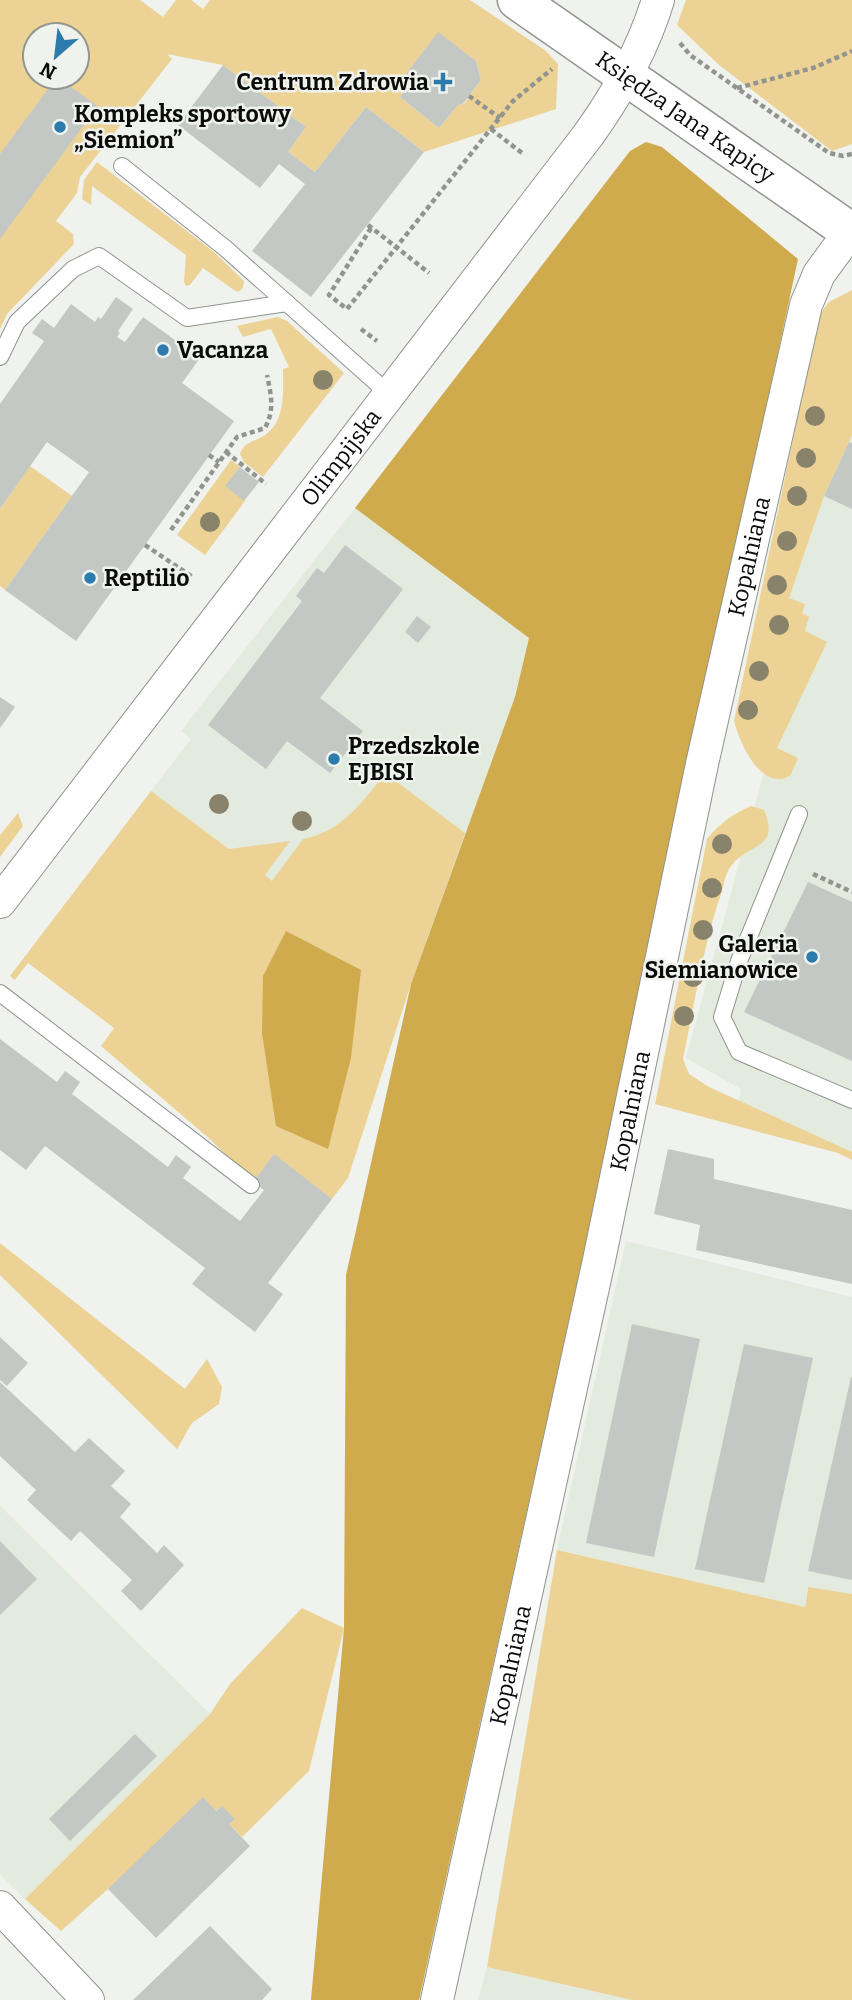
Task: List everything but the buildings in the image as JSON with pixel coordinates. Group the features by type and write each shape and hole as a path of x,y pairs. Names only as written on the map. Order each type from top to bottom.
{"street":[{"name":"Księdza Jana Kapicy","path":"517,0 851,231"},
{"name":"Olimpijska","path":"0,902 589,134 626,76 652,20 658,0"},
{"name":"Kopalniana","path":"437,2000 599,1260 702,764 806,305 819,274 851,231"},
{"path":"0,1907 88,2000"}],"lane":[{"path":"122,166 225,248 389,394"},
{"path":"0,357 17,322 72,269 99,256 187,318 287,303"},
{"path":"799,814 739,961 722,1017 739,1052 852,1100"},
{"path":"0,993 251,1185"}],"path":[{"path":"673,34 690,55 829,153 843,156 852,154"},
{"path":"736,88 813,68 852,51"},
{"path":"429,273 396,247 370,226 329,295 347,309 396,247 500,118 513,101 558,64"},
{"path":"470,96 500,118"},
{"path":"491,129 522,153"},
{"path":"170,530 237,437 265,428 273,404 267,375"},
{"path":"226,452 266,484"},
{"path":"209,455 219,462"},
{"path":"145,545 194,578"},
{"path":"813,874 852,892"}],"shaded area":[{"path":"0,0 140,0 163,17 176,0 191,0 203,9 210,0 470,0 546,51 558,64 556,109 424,152 366,107 315,172 288,152 306,127 223,65 167,54 172,59 80,177 77,193 56,221 73,234 74,244 7,314 0,329","holes":["438,33 476,61 481,80 464,104 458,105 439,128 400,97 409,84 403,78"]},
{"path":"686,0 852,0 852,144 832,151 719,65 677,25"},
{"path":"646,142 662,147 798,259 624,1071 419,2000 311,2000 344,1628 346,1275 411,984 515,697 529,638 355,508 630,151"},
{"path":"97,162 214,252 244,281 243,288 238,292 234,290 203,268 190,285 186,286 186,255 92,186 91,205 82,199 84,180"},
{"path":"852,290 852,435 824,496 789,598 805,604 802,613 809,617 805,631 827,642 777,748 798,758 790,776 779,779 763,773 749,757 734,721 819,315 829,302"},
{"path":"278,317 287,321 344,373 263,477 244,462 240,454 244,447 265,435 277,422 282,405 283,369 289,367 271,329 243,337 237,326"},
{"path":"852,426 852,1153 734,1125 741,1089 686,1058 798,648 779,600"},
{"path":"231,460 240,467 226,486 245,501 205,555 177,535"},
{"path":"30,466 72,496 5,590 0,586 0,509"},
{"name":"Przedszkole EJBISI","path":"355,508 529,638 515,697 411,984 151,791 191,739 181,731"},
{"path":"385,773 465,833 411,984 348,1178 332,1199 274,1155 253,1182 211,1140 101,1046 114,1028 28,963 15,980 10,976 151,791 229,849 290,841 265,875 272,881 303,839 340,823"},
{"path":"751,806 764,810 768,832 766,839 738,859 726,874 705,952 683,1059 689,1074 709,1087 852,1152 852,1160 838,1153 655,1104 707,839 727,820"},
{"path":"18,813 23,826 0,857 0,835"},
{"path":"286,931 361,970 351,1058 328,1149 276,1126 262,1033 263,976"},
{"path":"626,1241 852,1297 852,1596 807,1588 805,1607 557,1550"},
{"path":"0,1243 185,1389 207,1359 222,1387 219,1404 192,1423 177,1449 0,1275"},
{"path":"0,1506 210,1714 25,1899 0,1874"},
{"path":"557,1550 805,1607 808,1587 852,1594 852,2000 632,2000 487,1967"},
{"path":"302,1608 344,1628 309,1771 242,1837 229,1824 234,1819 222,1806 108,1889 61,1931 25,1899 210,1714 230,1684"},
{"path":"487,1967 632,2000 478,2000"}],"place":[{"name":"Centrum Zdrowia","path":"443,82"},
{"name":"Kompleks sportowy „Siemion”","path":"60,127"},
{"name":"Vacanza","path":"163,350"},
{"name":"Reptilio","path":"90,578"},
{"name":"Przedszkole EJBISI","path":"334,759"},
{"name":"Galeria Siemianowice","path":"812,957"}]}
